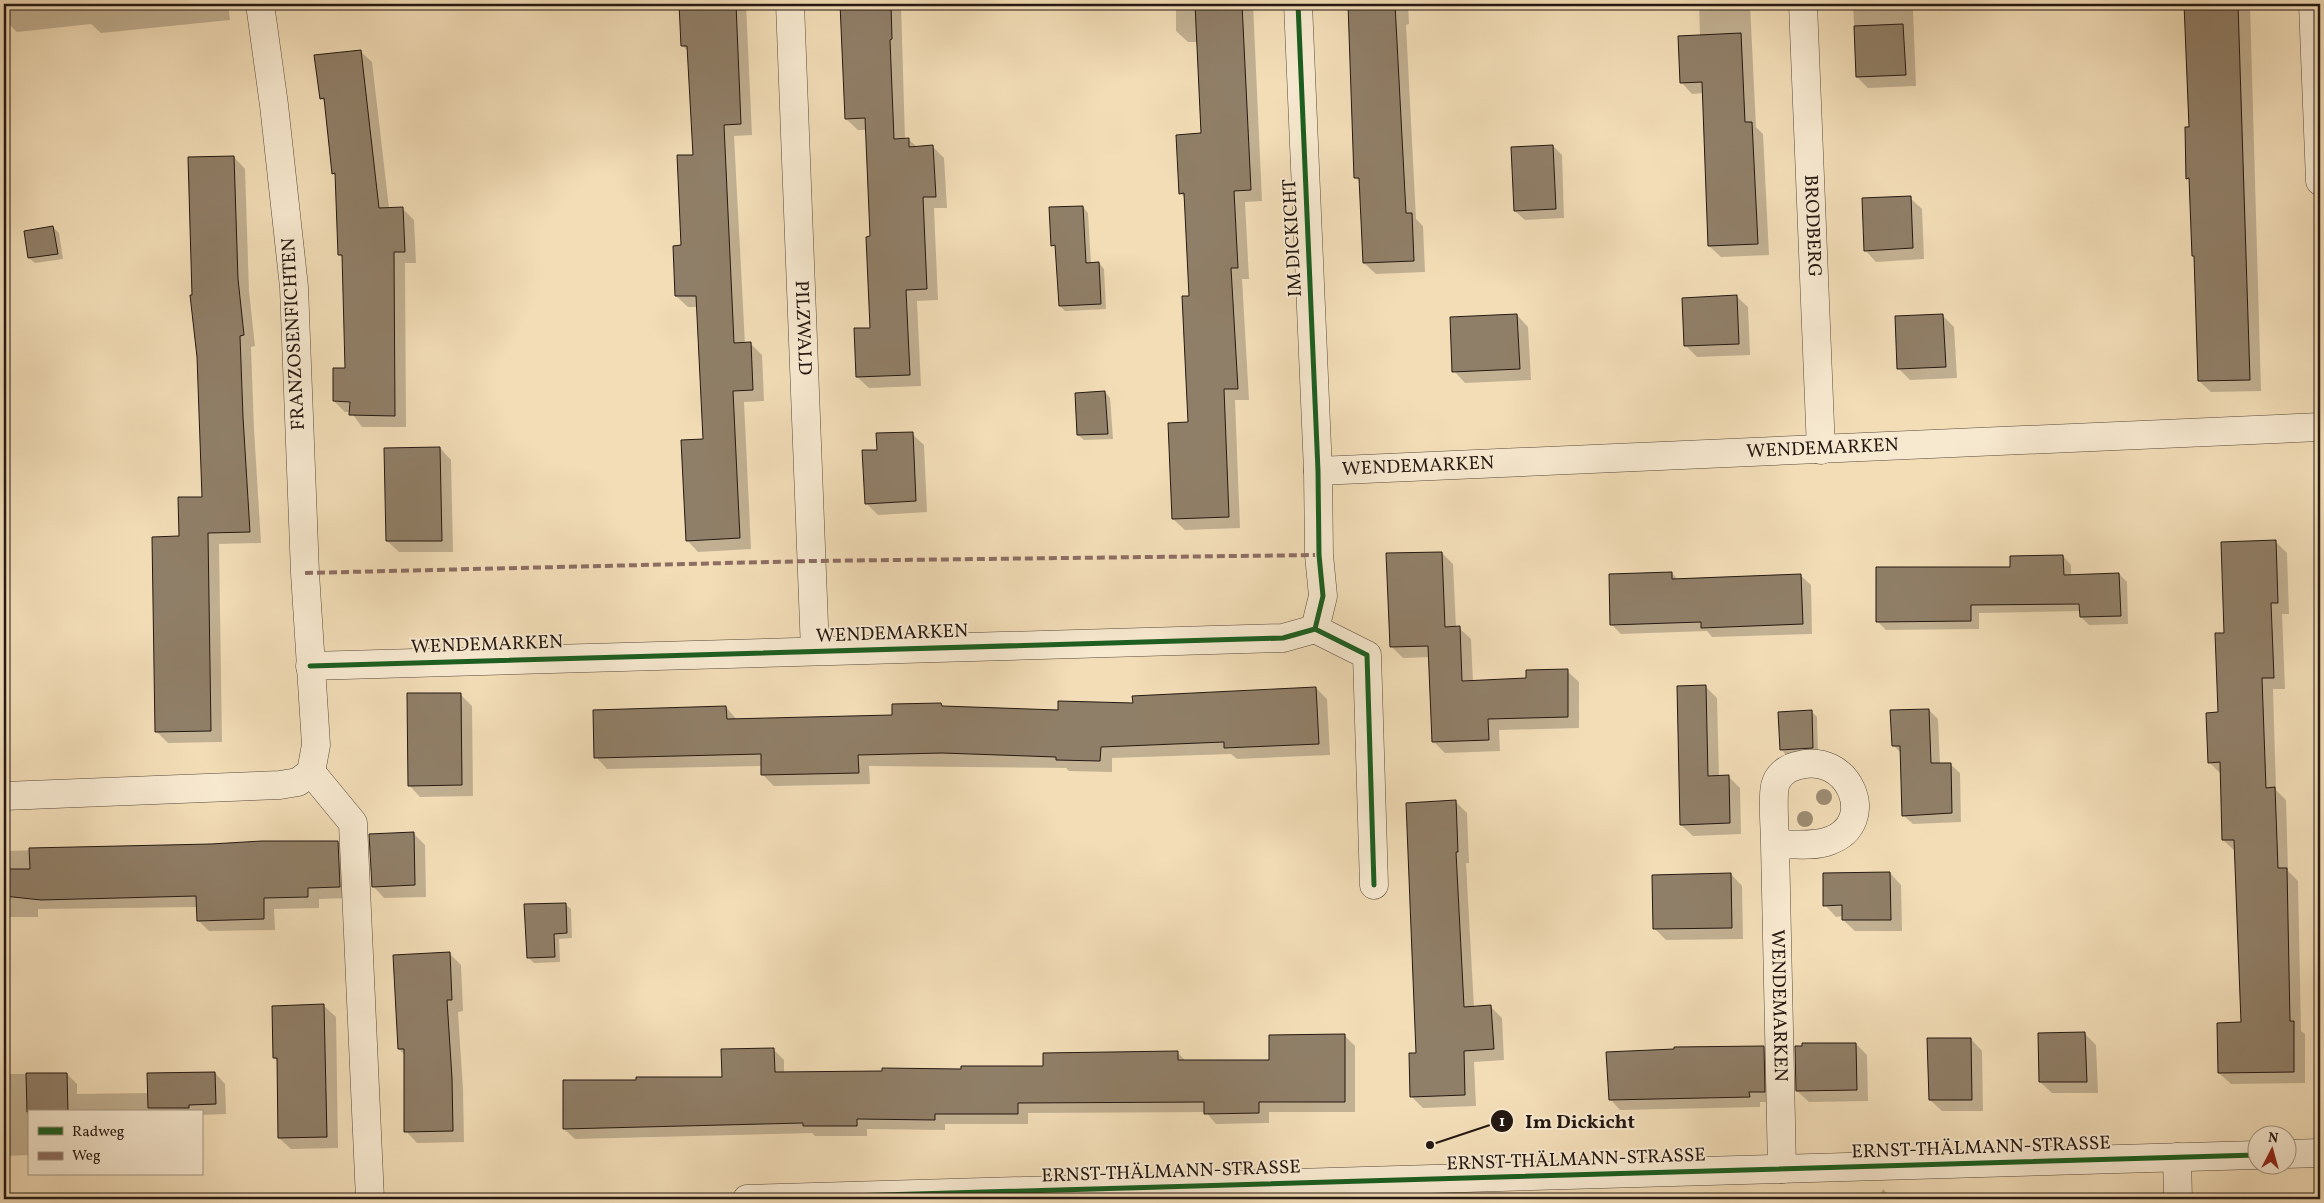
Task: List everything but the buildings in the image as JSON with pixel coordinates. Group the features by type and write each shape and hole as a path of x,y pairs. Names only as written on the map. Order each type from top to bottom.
{"street":[{"name":"FRANZOSENFICHTEN","path":"260,4 274,105 294,287 310,666"},
{"name":"PILZWALD","path":"790,4 815,651"},
{"name":"IM DICKICHT","path":"1298,4 1318,471"},
{"name":"BRODBERG","path":"1803,4 1821,450"},
{"path":"2312,4 2320,181"},
{"name":"WENDEMARKEN","path":"310,666 1283,638 1315,629 1323,596 1319,555 1318,471 2320,427"},
{"path":"1315,629 1367,654 1374,885"},
{"path":"4,796 280,785 298,782 311,772 316,745 310,666"},
{"path":"311,772 353,824 370,1199"},
{"name":"WENDEMARKEN","path":"1775,844 1782,1169"},
{"path":"2296,1154 2320,1153"},
{"name":"ERNST-THÄLMANN-STRASSE","path":"747,1199 1231,1192 1782,1169 2246,1155"},
{"path":"2176,1157 2178,1199"}],"marked path":[{"path":"305,573 812,561 1319,555"}],"cycle path":[{"path":"310,666 1283,638 1315,629 1323,596 1319,555 1318,471 1298,4"},
{"path":"1315,629 1367,655 1374,885"},
{"path":"747,1199 2246,1155"}],"place":[{"name":"Im Dickicht","path":"1430,1145"}]}
